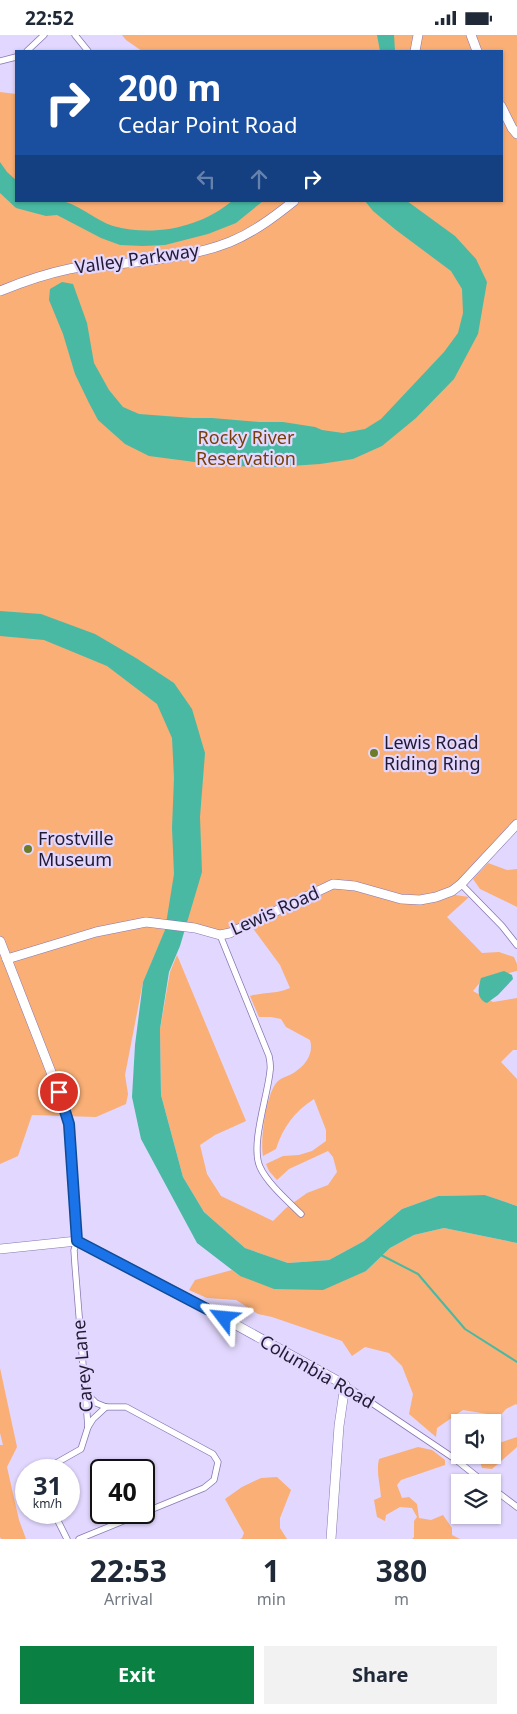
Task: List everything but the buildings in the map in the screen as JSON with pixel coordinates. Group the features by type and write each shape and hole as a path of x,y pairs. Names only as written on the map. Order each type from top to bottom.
{"street":[{"path":"28,50 44,35"},
{"path":"75,35 87,50"},
{"path":"415,50 418,35"},
{"path":"471,35 477,50"},
{"path":"0,61 15,57"},
{"path":"503,110 517,134"},
{"name":"Valley Parkway","path":"0,291 27,280 70,269 166,258 230,242 251,232 293,202"},
{"name":"Lewis Road","path":"7,959 96,932 146,922 195,928 220,935 230,933 333,884 355,886 401,899 420,900 436,897 452,891 461,884 517,824"},
{"path":"461,884 502,926 517,945"},
{"path":"220,935 269,1056 271,1070 259,1131 258,1154 260,1167 277,1190 301,1214"},
{"path":"0,941 65,1108 69,1124 77,1241 0,1249"},
{"name":"Columbia Road","path":"77,1241 189,1299 345,1385 455,1459 474,1474"},
{"name":"Carey Lane","path":"63,1459 80,1449 88,1427 74,1250 77,1241"},
{"path":"331,1539 339,1426 345,1385"},
{"path":"79,1539 204,1488 214,1480 218,1462 212,1454 126,1407 106,1407 96,1403 85,1391"},
{"path":"88,1427 93,1419 106,1407"},
{"path":"501,1495 517,1507"},
{"path":"60,1524 67,1539"}],"green space":[{"name":"Rocky River Reservation","path":"122,35 517,35 517,824 455,890 413,902 335,881 233,932 168,924 143,982 125,1075 128,1094 126,1104 96,1117 32,1115 18,1156 0,1164 0,92 15,94 15,202 503,202 503,50 141,50"},
{"path":"488,863 507,870 517,869 517,907 480,889 473,879"},
{"path":"332,889 355,889 413,904 455,895 469,897 447,917 482,953 499,952 514,957 517,971 482,980 473,991 493,1002 517,998 517,1050 513,1050 501,1062 517,1079 517,1206 485,1195 438,1196 402,1209 364,1241 329,1260 288,1263 245,1248 204,1212 183,1177 161,1095 160,1029 170,972 177,955 246,1121 215,1135 200,1145 207,1174 221,1196 273,1221 286,1208 307,1193 328,1185 337,1172 333,1157 328,1151 289,1169 277,1180 266,1164 283,1156 299,1155 312,1151 326,1141 326,1130 314,1099 290,1120 276,1149 263,1156 262,1139 270,1095 278,1081 303,1066 310,1054 311,1045 310,1040 286,1027 281,1019 259,1017 250,996 290,988 280,965 252,927"},
{"path":"444,1228 517,1243 517,1405 506,1409 501,1415 463,1410 457,1414 451,1414 451,1418 437,1428 436,1437 409,1414 413,1394 402,1366 389,1353 365,1347 352,1356 342,1341 258,1314 236,1300 207,1298 189,1290 195,1280 232,1270 240,1276 366,1271 390,1248 414,1235"},
{"path":"0,1368 17,1447 7,1467 15,1502 15,1524 20,1524 26,1539 1,1539 0,1537 0,1445 3,1445 0,1433"},
{"path":"517,1437 517,1447 501,1461 501,1442"},
{"path":"418,1447 432,1450 445,1460 445,1465 401,1480 397,1485 402,1498 409,1497 417,1504 419,1518 431,1520 443,1515 452,1528 452,1535 460,1539 412,1539 414,1537 414,1521 417,1517 412,1508 400,1507 386,1515 385,1521 377,1517 374,1500 381,1497 378,1473 379,1459"},
{"path":"481,1464 498,1464 492,1469 482,1468"},
{"path":"277,1477 291,1490 280,1518 280,1528 287,1539 240,1539 244,1533 225,1499 242,1487 261,1478"}],"shaded area":[{"path":"377,35 394,35 395,50 380,50"},
{"path":"0,162 15,179 15,202 65,202 78,207 107,224 144,231 176,228 191,224 206,218 231,202 262,202 236,223 208,234 165,245 143,246 120,245 101,238 57,215 46,216 16,208 0,193"},
{"path":"366,202 408,202 455,236 476,259 487,282 478,334 454,379 416,418 382,446 353,459 320,464 275,467 225,466 149,456 125,444 98,420 75,374 63,334 49,300 50,289 62,282 73,284 87,323 94,363 109,390 123,407 139,414 283,422 343,433 365,429 381,419 444,352 458,333 463,313 462,289 451,271 373,211"},
{"path":"0,611 41,614 95,634 174,683 192,709 205,753 200,817 202,872 180,946 169,972 160,1029 161,1095 183,1177 204,1212 245,1248 288,1263 329,1260 364,1241 402,1209 438,1196 485,1195 517,1206 517,1243 444,1228 414,1235 390,1248 366,1271 323,1290 274,1289 240,1276 197,1243 141,1139 132,1097 135,1045 143,982 165,930 174,874 172,738 157,704 107,666 44,640 0,636"},
{"path":"504,971 512,975 513,979 498,995 487,1003 483,1001 479,996 481,978"}],"waterway":[{"path":"381,1255 418,1274 465,1329 517,1362"}],"place":[{"name":"Lewis Road Riding Ring","path":"374,753"},
{"name":"Frostville Museum","path":"28,849"}],"route":[{"path":"59,1092 69,1124 77,1241 224,1318"}]}
